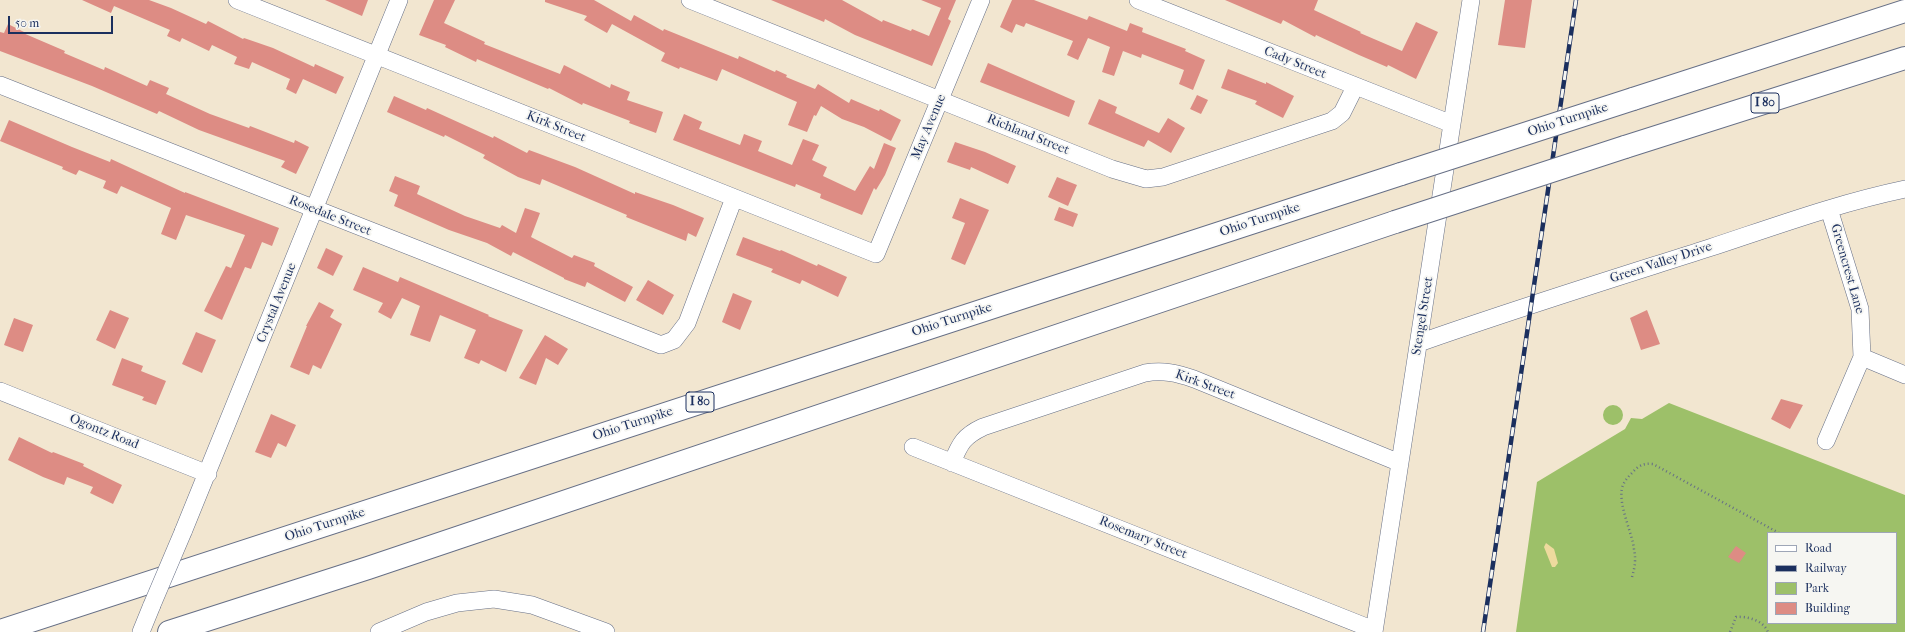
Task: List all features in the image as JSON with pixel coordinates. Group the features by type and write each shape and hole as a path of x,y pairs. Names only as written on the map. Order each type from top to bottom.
{"highway":[{"name":"Ohio Turnpike","path":"0,631 1905,11"},
{"name":"I 80","path":"169,632 376,566 1395,222 1905,58"}],"street":[{"name":"Kirk Street","path":"237,0 876,254"},
{"name":"Crystal Avenue","path":"141,632 208,474 399,0"},
{"name":"Richland Street","path":"690,0 1112,169 1146,178 1163,177 1332,121 1342,113 1355,87"},
{"name":"May Avenue","path":"876,254 981,0"},
{"name":"Cady Street","path":"1138,0 1355,87 1452,124"},
{"name":"Stengel Street","path":"1374,631 1471,0"},
{"name":"Rosedale Street","path":"0,85 661,346 674,340 687,323 734,198"},
{"name":"Green Valley Drive","path":"1419,343 1530,305 1829,209 1880,194 1905,189"},
{"name":"Greencrest Lane","path":"1826,441 1862,357 1860,309 1829,209"},
{"path":"1862,357 1905,375"},
{"name":"Kirk Street","path":"952,463 959,445 969,433 1145,373 1161,371 1178,373 1194,379 1400,463"},
{"name":"Ogontz Road","path":"0,391 208,474"},
{"name":"Rosemary Street","path":"913,447 1374,631"},
{"path":"379,632 432,610 457,603 494,599 532,605 606,632"}],"path":[{"path":"1632,576 1635,566 1634,547 1622,503 1622,491 1624,483 1633,472 1640,465 1645,463 1653,464 1778,532"},
{"path":"1730,632 1736,617 1746,616 1759,622 1767,628 1768,632"}],"green space":[{"path":"1669,403 1905,495 1905,632 1516,632 1537,482 1625,429 1631,418 1642,419"},
{"path":"1609,405 1617,405 1623,411 1623,419 1617,425 1609,425 1603,419 1603,411"}],"sand":[{"path":"1546,543 1554,549 1558,563 1555,567 1552,567 1544,547"}],"building":[{"path":"82,0 149,0 206,24 208,21 243,39 244,38 273,48 314,67 315,64 344,77 336,94 303,79 296,94 286,89 290,79 252,62 249,69 234,64 237,57 212,45 209,51 182,38 180,42 167,36 170,30 114,6 111,13"},
{"path":"325,0 368,0 362,16"},
{"path":"434,0 455,0 444,23 485,42 484,44 560,74 564,65 610,88 611,84 630,92 627,100 663,112 656,133 629,123 630,121 583,103 582,105 549,88 548,89 477,59 476,62 445,47 446,45 419,35"},
{"path":"545,0 594,0 631,21 634,15 663,31 664,29 738,59 739,56 775,72 776,70 787,75 786,77 815,89 818,84 849,103 851,99 879,111 880,109 901,120 891,141 864,127 842,119 821,106 816,116 814,115 807,132 788,125 797,102 722,69 717,81 680,67 679,69 661,61 665,53 612,24 607,33 584,20 587,16 545,2"},
{"path":"771,0 842,0 882,22 883,20 929,36 941,8 921,0 956,0 948,19 951,21 932,66 855,35 825,19 824,22"},
{"path":"1012,0 1034,0 1087,20 1089,16 1127,31 1130,23 1143,28 1142,32 1186,49 1185,51 1205,60 1193,90 1179,84 1184,70 1142,54 1141,58 1123,51 1114,76 1102,72 1110,47 1088,38 1078,60 1067,55 1073,41 1026,23 1024,27 1016,24 1012,33 1000,27"},
{"path":"1225,0 1318,0 1314,10 1361,32 1360,33 1402,51 1416,22 1438,32 1416,79 1388,65 1387,67 1316,35 1315,37 1283,20 1281,24"},
{"path":"1505,0 1532,0 1525,48 1498,45"},
{"path":"8,24 24,32 23,33 65,51 64,53 104,70 105,67 147,86 150,80 169,88 166,94 210,114 249,128 250,126 294,143 295,140 309,147 296,174 281,167 285,161 199,130 159,111 157,114 92,86 0,51 0,32 4,33"},
{"path":"988,63 1075,101 1069,117 980,82"},
{"path":"1228,69 1266,84 1266,82 1294,96 1283,118 1255,104 1257,101 1221,88"},
{"path":"1197,95 1208,100 1201,114 1190,109"},
{"path":"394,96 426,110 427,108 493,138 494,136 527,153 529,150 575,167 635,194 635,192 673,205 704,218 696,237 688,233 686,241 626,217 627,215 542,179 540,185 518,177 483,158 485,155 445,135 444,137 387,112"},
{"path":"1099,99 1117,107 1115,113 1159,133 1168,118 1185,128 1171,153 1148,140 1144,147 1088,124"},
{"path":"684,114 702,122 699,129 740,145 744,134 762,141 758,151 792,165 803,139 819,145 812,160 827,167 823,176 855,191 870,166 874,169 884,143 896,148 885,175 876,190 874,188 862,215 820,198 821,194 796,184 795,187 673,140"},
{"path":"9,120 110,162 111,159 185,193 279,228 272,246 262,242 251,269 245,267 222,320 204,311 226,266 231,268 245,235 186,215 176,240 161,234 171,208 121,186 117,194 103,188 106,181 79,170 76,175 62,169 63,167 0,141"},
{"path":"955,142 985,152 1016,166 1008,184 971,167 970,170 947,162"},
{"path":"395,176 420,186 417,194 465,216 500,228 502,225 516,233 525,208 540,213 531,237 572,258 574,255 595,263 594,266 633,287 625,302 587,282 585,287 564,279 513,252 511,256 487,243 449,230 394,206 398,195 389,191"},
{"path":"1057,177 1077,185 1068,206 1048,197"},
{"path":"960,198 989,210 965,265 951,259 965,223 952,218"},
{"path":"1059,207 1078,214 1073,227 1054,220"},
{"path":"743,237 780,251 781,250 817,266 818,264 847,277 838,297 802,280 800,284 771,272 773,269 736,255"},
{"path":"326,248 343,256 333,276 317,268"},
{"path":"363,267 398,282 400,277 523,330 506,372 481,360 479,364 464,358 476,330 440,315 430,342 410,335 420,306 402,298 391,319 378,312 383,303 353,290"},
{"path":"648,280 674,295 663,315 636,300"},
{"path":"733,293 752,301 740,330 722,322"},
{"path":"319,302 334,310 330,317 342,324 321,369 313,365 309,375 290,367 306,326"},
{"path":"110,310 129,318 115,349 96,340"},
{"path":"1647,310 1660,344 1641,350 1630,318"},
{"path":"14,318 33,325 23,352 4,345"},
{"path":"196,332 216,340 202,373 182,364"},
{"path":"545,335 568,349 558,365 546,358 536,385 519,378"},
{"path":"122,358 143,366 141,371 166,381 156,405 142,400 144,397 112,385"},
{"path":"1781,399 1803,405 1790,429 1771,419"},
{"path":"271,414 296,425 286,447 278,443 271,458 255,452"},
{"path":"19,437 52,453 53,452 84,464 83,466 122,485 113,504 90,493 93,487 67,477 64,485 43,477 8,460"},
{"path":"1736,546 1746,553 1739,563 1728,557"}],"railway":[{"path":"1483,632 1576,0"}]}
